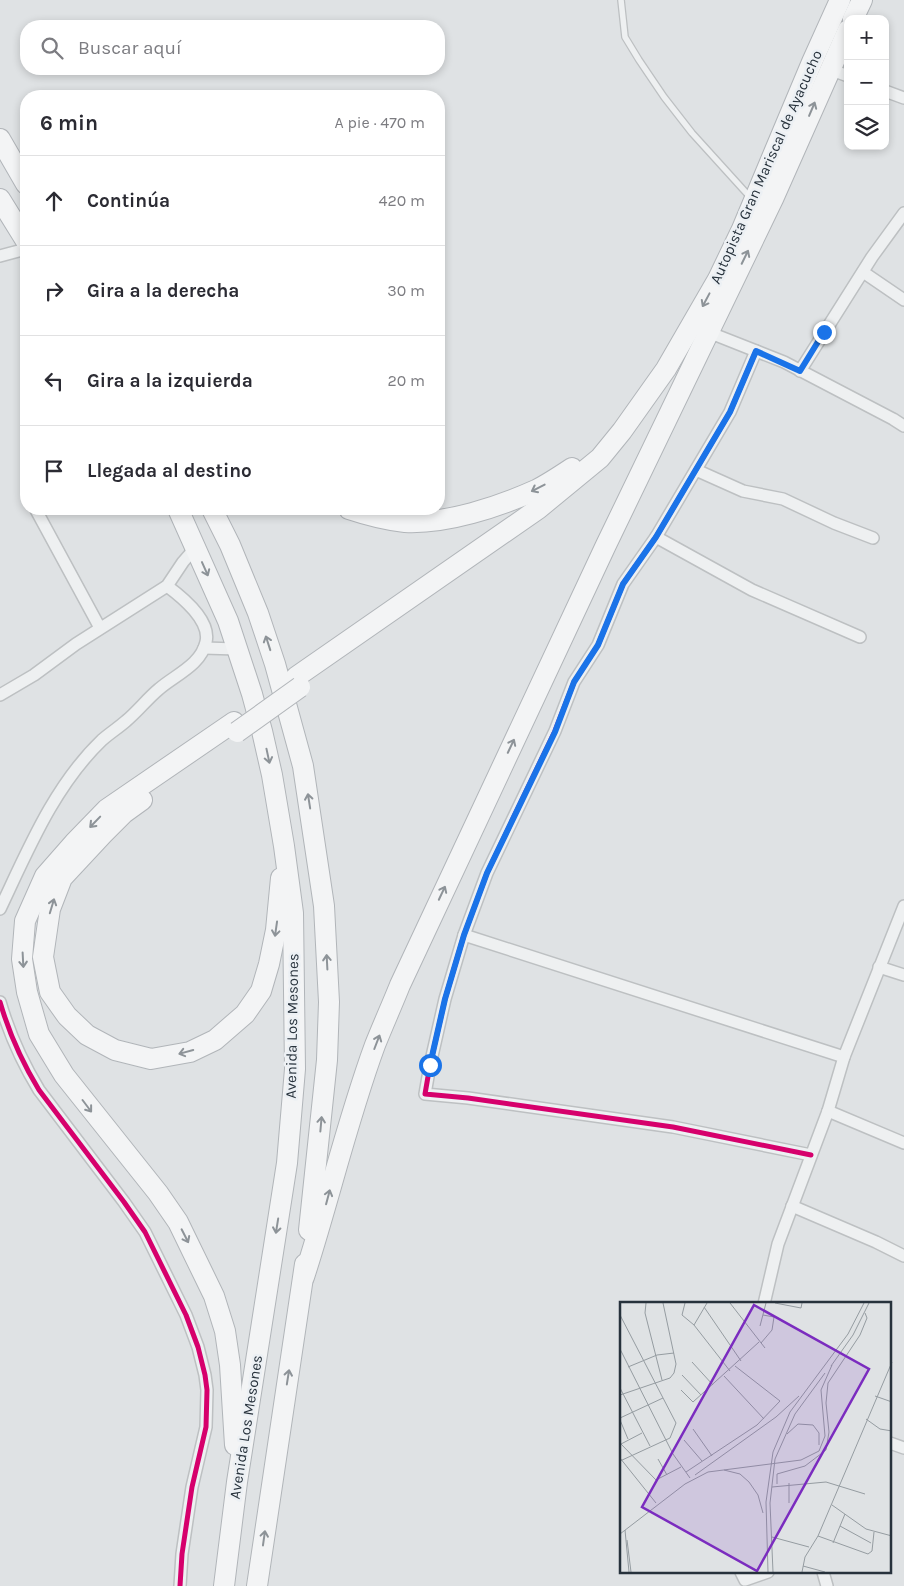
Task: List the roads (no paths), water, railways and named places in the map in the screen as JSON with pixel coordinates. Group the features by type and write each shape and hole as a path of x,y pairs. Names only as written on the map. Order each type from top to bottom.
{"highway":[{"name":"Autopista Gran Mariscal de Ayacucho","path":"622,431 666,369 702,309 742,229 840,0"},
{"path":"855,15 862,0"},
{"name":"Autopista Gran Mariscal de Ayacucho","path":"708,332 773,199 839,73 844,49"},
{"path":"0,139 20,174"},
{"path":"0,199 20,231"},
{"path":"298,682 563,506 598,477 625,448 662,400 708,332"},
{"path":"304,1277 321,1225 336,1166 372,1054 400,985 708,332"},
{"path":"372,515 405,522 445,519 504,503 537,489 576,466 622,431"},
{"path":"284,846 276,930 261,991 245,1014 215,1040 190,1052 150,1059 115,1050 87,1035 67,1016 50,992 43,957 50,908 62,878 124,813 235,727 538,509 600,458 622,431"},
{"name":"Avenida Los Mesones","path":"181,515 228,621 262,731 272,775 293,913 295,1069 287,1163 224,1586"},
{"path":"215,515 230,545 258,613 278,673 303,766 324,906 329,1002 327,1060 304,1277 257,1586"},
{"path":"235,727 107,809 74,843 45,876 25,921 22,959 27,992 39,1034 64,1075 158,1193 178,1222 214,1296 226,1331 238,1482"}],"street":[{"path":"889,92 904,98"},
{"path":"800,371 863,272 904,213"},
{"path":"0,256 20,251"},
{"path":"863,272 904,300"},
{"path":"708,332 800,371 904,426"},
{"path":"756,351 730,412 656,537 623,584 598,645 574,682 555,732 487,873 464,935 445,999 430,1065 426,1094 468,1098 673,1127 811,1155"},
{"path":"696,470 743,491 783,499 834,523 873,538"},
{"path":"39,515 100,628"},
{"path":"656,537 752,590 860,637"},
{"path":"0,695 34,675 100,628 167,586 196,547"},
{"path":"0,909 38,830 82,764 103,740 126,721 148,698 190,667 204,648 207,629 188,604 167,586"},
{"path":"204,648 237,649"},
{"path":"764,1302 778,1244 828,1111 844,1058 904,906"},
{"path":"464,935 844,1058"},
{"path":"879,967 904,975"},
{"path":"0,1002 15,1045 39,1090 145,1232 183,1308 198,1348 207,1390 206,1427 192,1487 182,1554 180,1586"},
{"path":"828,1111 904,1143"},
{"path":"792,1206 904,1256"},
{"path":"892,1444 904,1448"},
{"path":"742,1574 745,1580 762,1574"}],"lane":[{"path":"621,0 625,37 639,60 664,97 692,133 753,200"}]}
